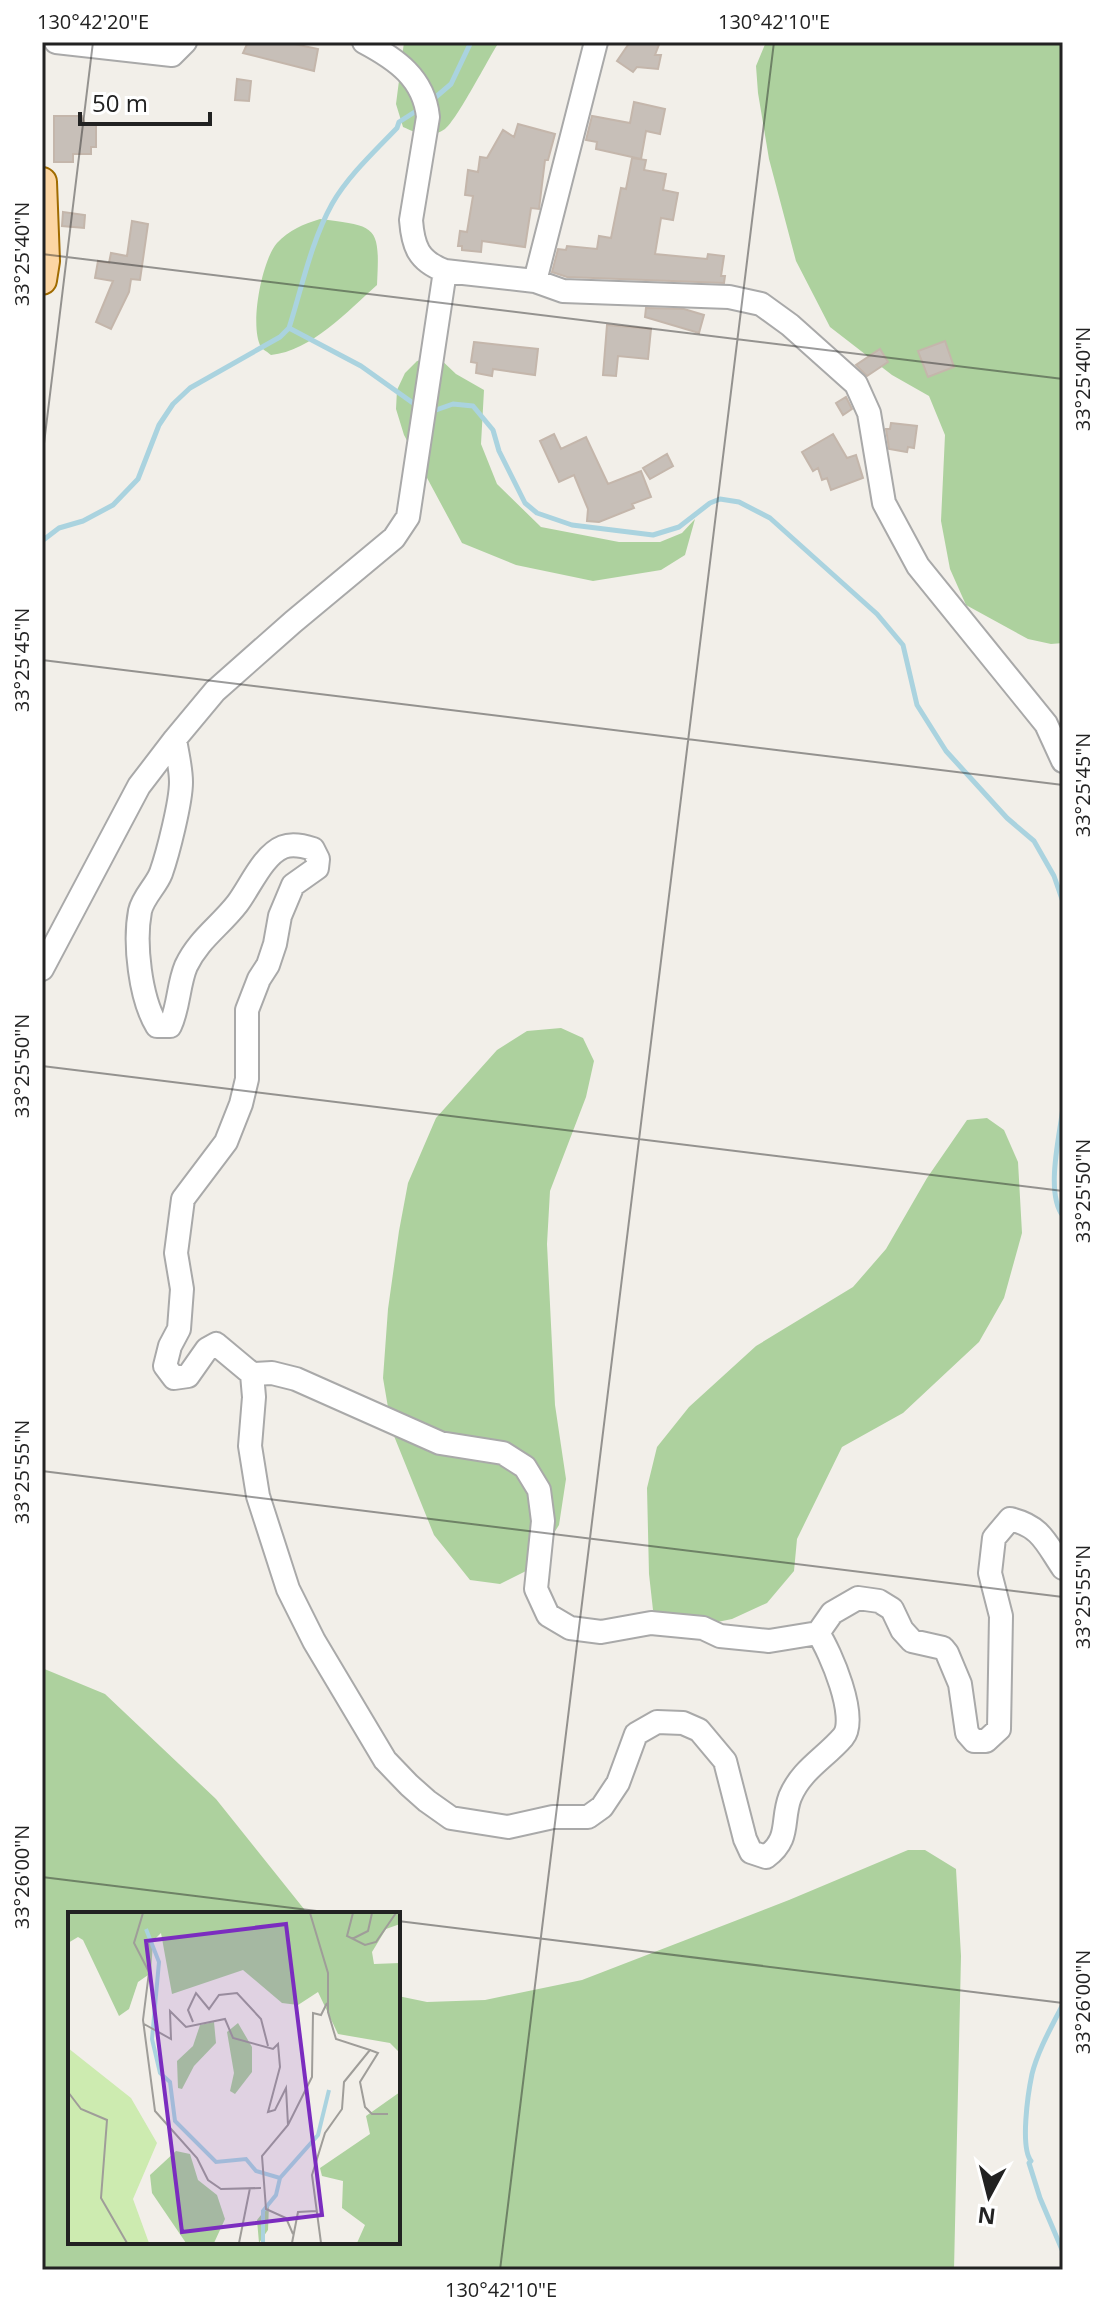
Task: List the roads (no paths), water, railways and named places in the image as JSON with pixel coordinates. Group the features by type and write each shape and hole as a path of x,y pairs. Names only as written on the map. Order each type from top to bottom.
{"main road":[{"path":"42,182 45,261 42,280"}],"street":[{"path":"56,42 172,55 185,42"},
{"path":"364,42 385,53 407,72 420,87 427,104 428,117 411,220 419,255 432,266 445,271 535,281 563,291 695,294 761,304 790,325 856,384 869,413 884,503 918,566 1046,724 1063,761"},
{"path":"535,281 596,42"},
{"path":"42,969 139,786 175,739 215,691 394,538 408,517 445,271"},
{"path":"175,739 181,784 172,830 160,875 140,908 138,942 142,982 150,1014 157,1026 170,1026 176,1012 184,970 197,946 237,904 261,866 282,847 301,845 313,849 318,859 317,868 293,885 280,916 268,965 247,1010 247,1079 226,1142 183,1199 176,1253 182,1289 179,1329 170,1346 165,1366 174,1378 188,1376 207,1349 216,1344 252,1374 272,1373 296,1379 440,1443 503,1453 525,1467 539,1490 543,1521 536,1589 548,1615 570,1628 601,1632 651,1623 703,1628 720,1636 769,1641 818,1633 832,1613 858,1598 879,1601 892,1609 902,1630 912,1641 943,1648 947,1653 960,1684 967,1733 974,1741 986,1741 999,1729 1001,1616 990,1573 994,1538 1010,1519 1027,1523 1041,1535 1063,1568"},
{"path":"252,1374 254,1397 250,1446 258,1496 288,1589 314,1641 385,1760 427,1801 451,1818 508,1827 553,1817 588,1817 602,1807 618,1783 636,1734 657,1722 683,1723 699,1730 725,1761 745,1839 751,1852 766,1857 778,1848 786,1825 789,1799 801,1775 846,1734 849,1717 844,1697 826,1645 818,1633"}],"waterway":[{"path":"430,102 451,84 471,42"},
{"path":"42,541 59,528 83,521 113,505 138,479 159,425 173,404 190,388 280,337 289,328 313,249 332,204 399,122 421,108"},
{"path":"289,328 361,366 420,408"},
{"path":"430,409 453,404 473,406 493,430 499,451 525,503 537,513 572,525 653,535 679,527 720,499 739,502 770,518 877,614 903,645 917,705 946,751 1007,818 1034,841 1054,876 1063,902"},
{"path":"1063,1107 1054,1179 1058,1206 1063,1216"},
{"path":"1063,2004 1032,2074 1025,2132 1029,2163 1040,2198 1063,2252"}]}
